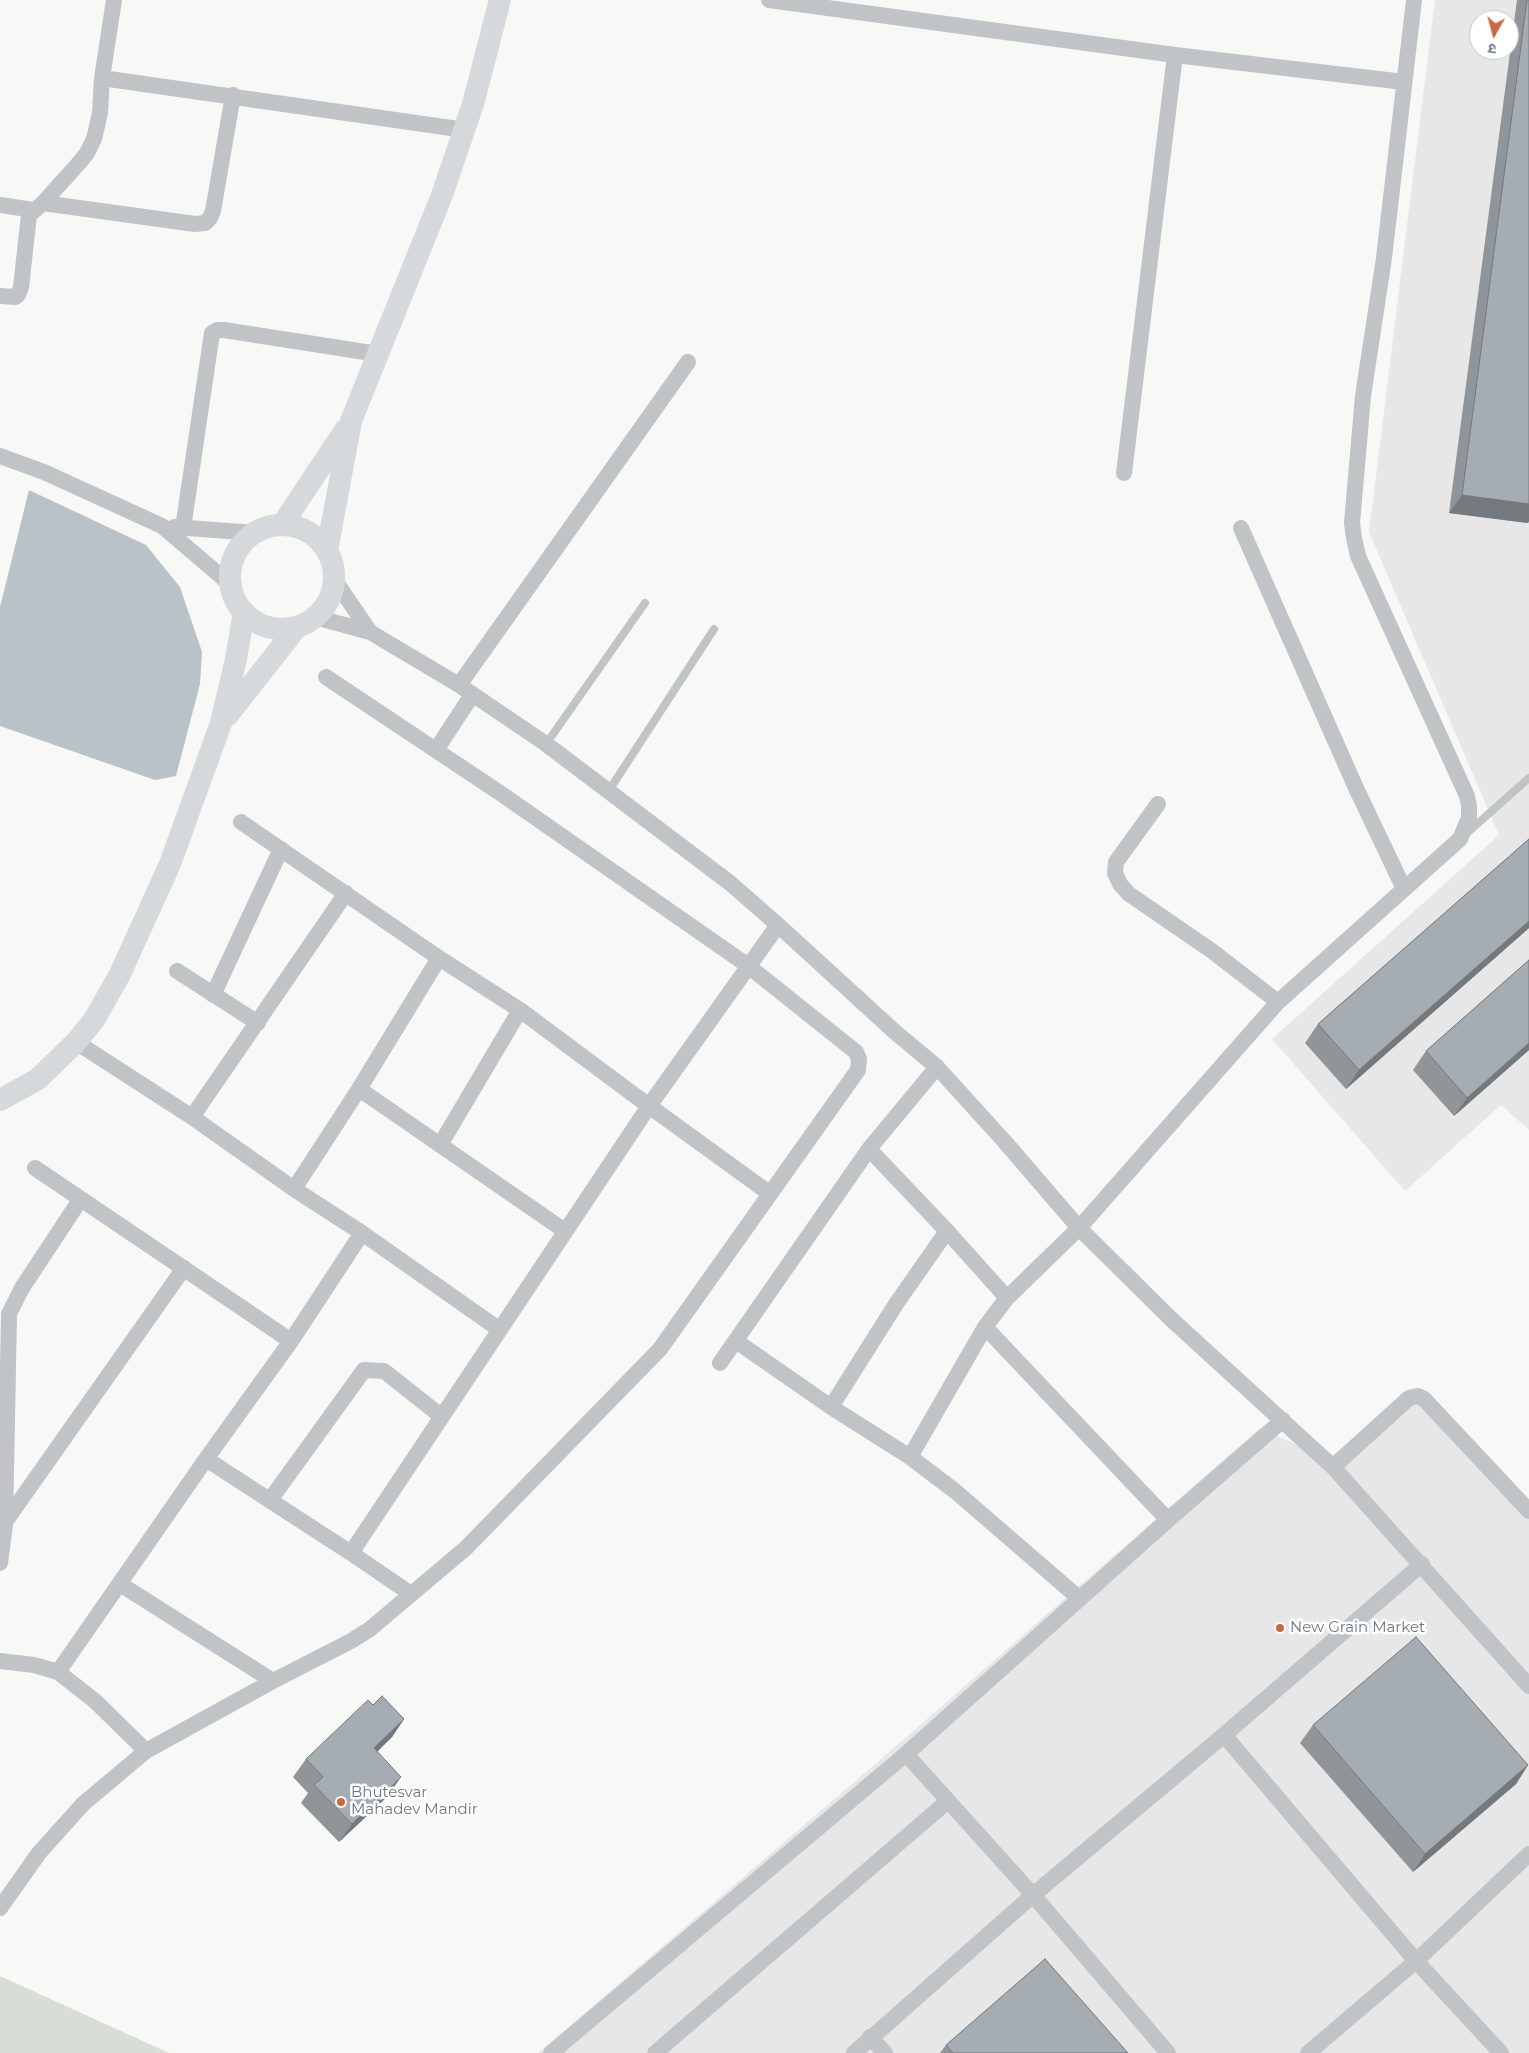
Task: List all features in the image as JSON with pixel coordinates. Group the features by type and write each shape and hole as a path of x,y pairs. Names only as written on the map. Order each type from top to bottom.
{"main road":[{"path":"327,551 351,421 442,196 473,104 500,0"},
{"path":"282,525 351,421"},
{"path":"221,723 306,622 325,606 331,593 334,579 332,564 327,551 315,537 300,528 282,525 268,527 255,533 243,542 235,555 230,569 230,584 235,599 244,612 255,621 268,627 282,629 306,622"},
{"path":"0,1100 38,1079 76,1042 94,1020 120,974 170,864 221,723 236,659 244,612"}],"street":[{"path":"0,296 15,297 21,288 29,215 84,158 91,147 100,113 102,78 114,0"},
{"path":"769,0 1175,55 1404,82"},
{"path":"910,1457 985,1327 1007,1298 1080,1228 1278,1002 1460,839 1469,818 1467,796 1358,556 1352,523 1363,396 1384,258 1414,0"},
{"path":"1124,473 1175,55"},
{"path":"102,78 233,95 465,130"},
{"path":"0,205 38,207 195,224 204,223 210,218 213,211 233,95"},
{"path":"183,528 212,333 217,330 224,330 378,354"},
{"path":"436,750 465,690 688,362"},
{"path":"0,456 44,472 162,526 230,584"},
{"path":"162,526 255,533"},
{"path":"1241,528 1346,766 1404,889"},
{"path":"334,579 370,632"},
{"path":"306,622 370,632 465,690 546,744 730,883 778,924 895,1032 936,1067 1080,1228 1171,1319 1332,1467 1422,1564 1529,1686"},
{"path":"0,1908 39,1853 83,1804 146,1751 370,1629 466,1548 660,1349 858,1070 859,1059 856,1052 747,965 326,676"},
{"path":"1158,804 1116,862 1115,873 1120,884 1129,894 1212,951 1278,1002"},
{"path":"241,822 439,958 520,1010 769,1193"},
{"path":"213,995 281,849"},
{"path":"192,1117 346,894"},
{"path":"351,1553 649,1106 747,965 778,924"},
{"path":"294,1189 359,1089 439,958"},
{"path":"177,971 258,1023"},
{"path":"440,1144 520,1010"},
{"path":"76,1042 192,1117 500,1330"},
{"path":"720,1363 869,1149 936,1067"},
{"path":"359,1089 565,1231"},
{"path":"869,1149 947,1231 1007,1298"},
{"path":"35,1168 291,1341"},
{"path":"0,1563 5,1314 80,1200"},
{"path":"831,1407 896,1304 947,1231"},
{"path":"58,1672 206,1459 291,1341 362,1233"},
{"path":"2,1525 184,1268"},
{"path":"985,1327 1168,1520"},
{"path":"736,1340 831,1407 910,1457 955,1491 1080,1599"},
{"path":"270,1500 364,1370 384,1371 441,1416"},
{"path":"1332,1467 1409,1398 1418,1396 1424,1399 1529,1511"},
{"path":"551,2053 906,1754 1282,1420"},
{"path":"206,1459 411,1594"},
{"path":"854,2053 1033,1896 1224,1735 1422,1564"},
{"path":"120,1584 273,1681"},
{"path":"0,1662 34,1665 58,1672 95,1701 146,1751"},
{"path":"1224,1735 1416,1960 1501,2053"},
{"path":"906,1754 1033,1896 1168,2053"},
{"path":"655,2053 948,1801"},
{"path":"1308,2053 1416,1960 1529,1854"},
{"path":"870,2038 885,2053"}],"lane":[{"path":"546,744 645,603"},
{"path":"608,792 714,629"},
{"path":"1460,839 1529,778"}],"shaded area":[{"path":"1435,0 1529,0 1529,1130 1501,1105 1405,1191 1272,1039 1499,835 1369,532"},
{"path":"29,490 146,545 180,587 202,652 200,684 176,776 155,780 0,726 0,607"},
{"name":"New Grain Market","path":"1417,1387 1529,1508 1529,2053 538,2053 895,1747 1260,1428 1328,1459"},
{"path":"0,1976 169,2053 0,2053"}],"building":[{"path":"1527,0 1529,0 1529,504 1462,495"},
{"path":"1529,839 1529,921 1359,1070 1318,1024"},
{"path":"1529,960 1529,1043 1467,1098 1426,1051"},
{"path":"1416,1637 1528,1765 1425,1854 1313,1725"},
{"path":"382,1696 404,1719 374,1748 401,1777 352,1824 314,1785 323,1777 306,1759 368,1700 373,1705"},
{"path":"1045,1959 1128,2053 953,2053 946,2045"}],"place":[{"name":"New Grain Market","path":"1280,1628"},
{"name":"Bhutesvar Mahadev Mandir","path":"341,1802"}]}
